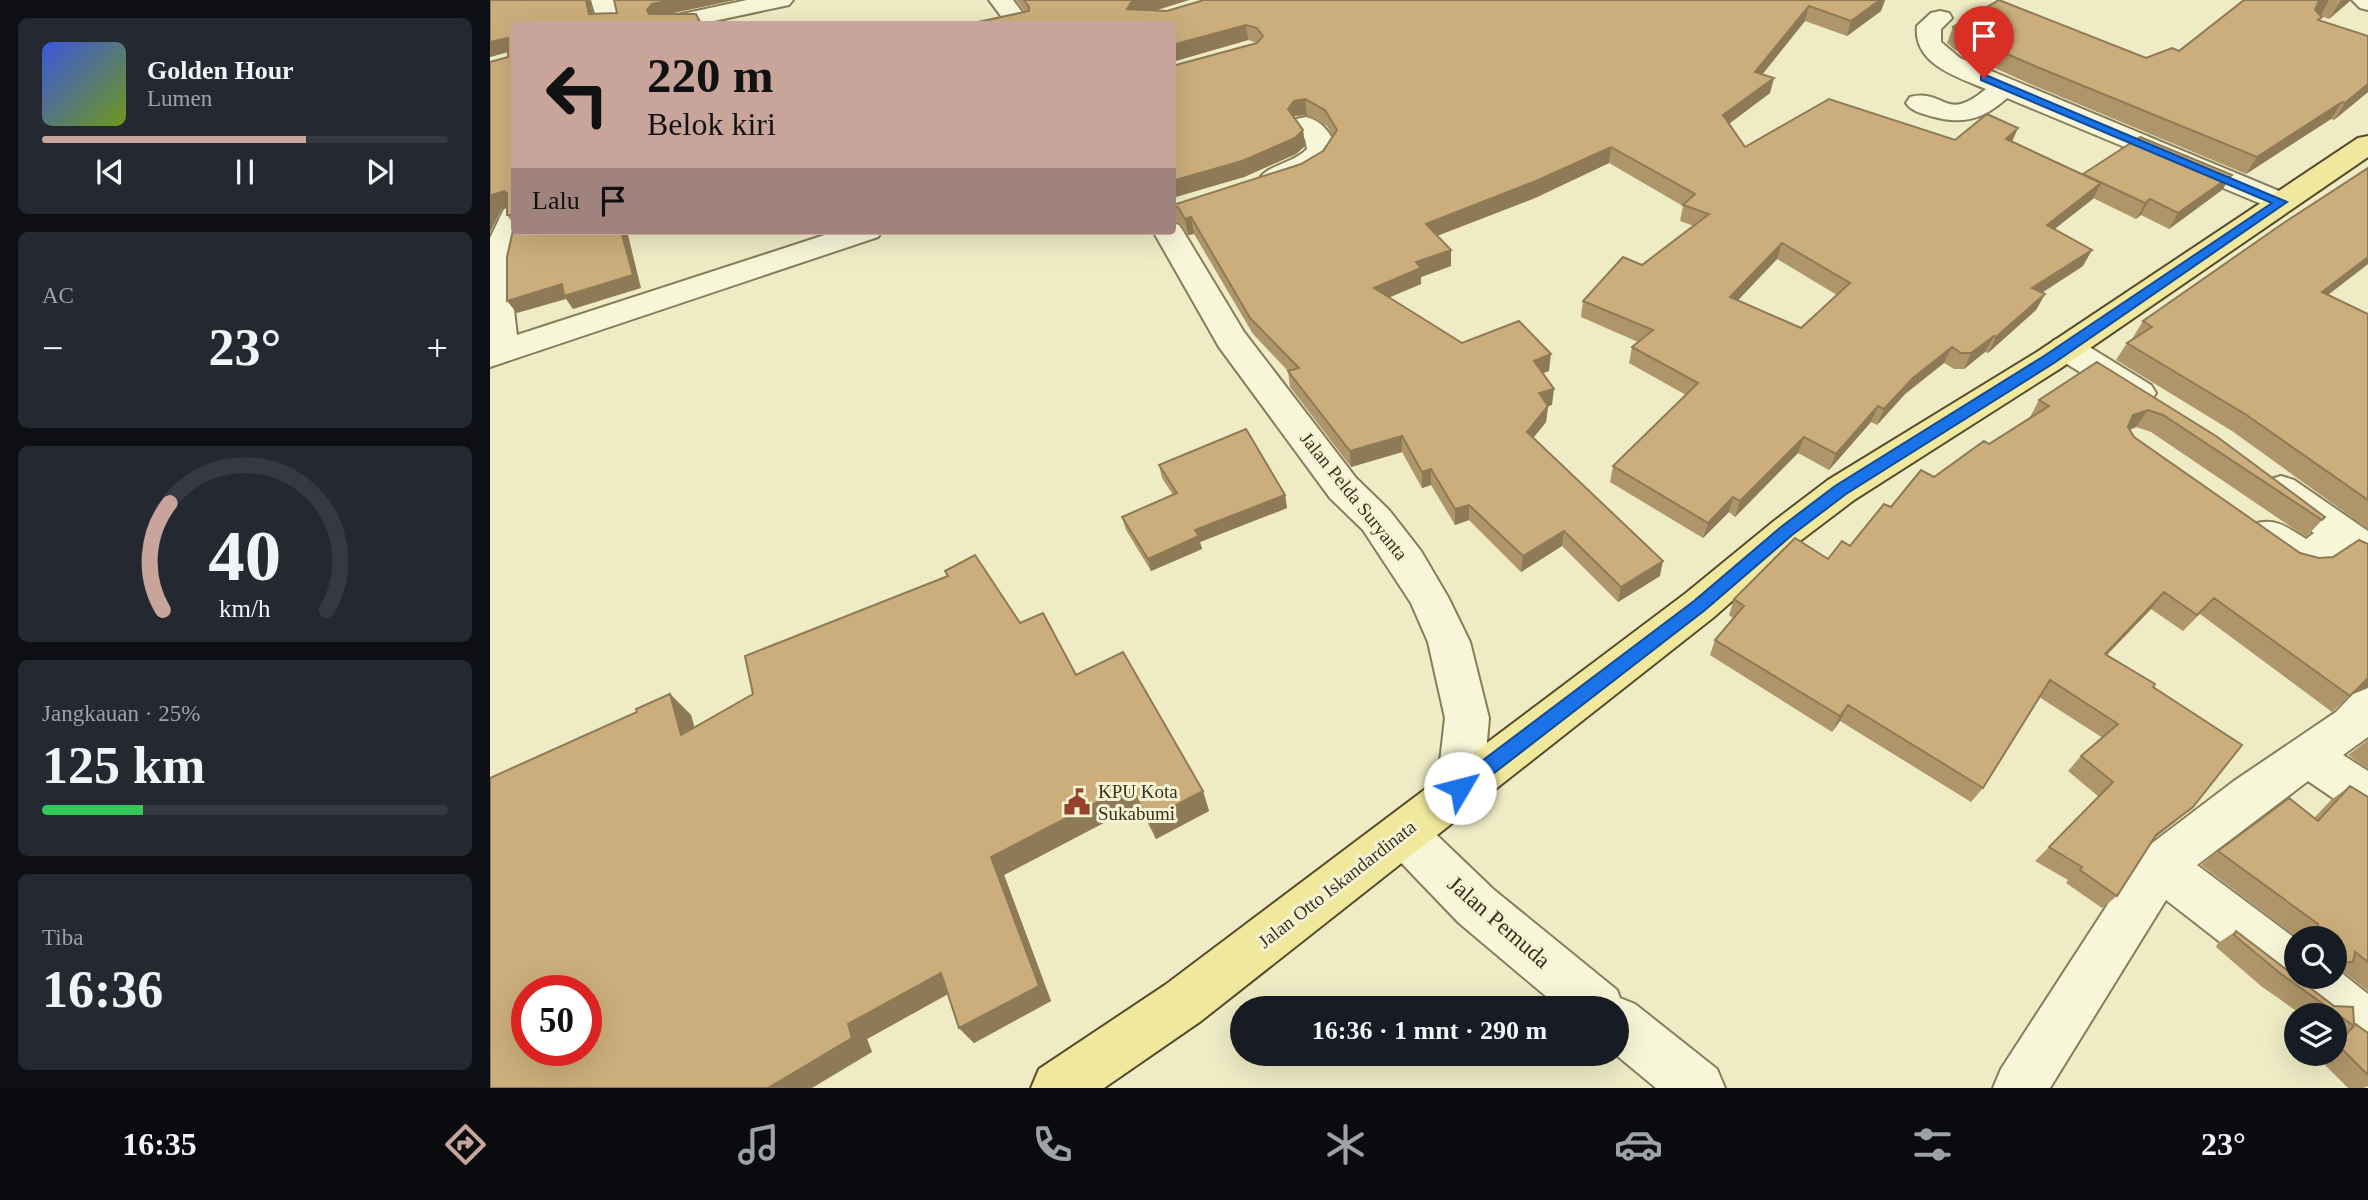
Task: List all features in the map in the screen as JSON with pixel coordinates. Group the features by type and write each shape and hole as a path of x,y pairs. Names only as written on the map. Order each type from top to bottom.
{"main road":[{"name":"Jalan Otto Iskandardinata","path":"1058,1088 1183,1003 1700,606 1787,531 1840,490 2066,348 2368,144"}],"street":[{"path":"603,0 609,21"},
{"path":"682,21 780,0"},
{"path":"1001,0 1017,21"},
{"path":"1940,18 1929,26 1928,41 1935,54 1946,61 2281,202"},
{"path":"1919,103 1951,114 1969,114 2004,87"},
{"path":"1250,186 1292,172 1319,155 1322,147 1318,136 1306,125"},
{"name":"Jalan Pelda Suryanta","path":"1176,221 1231,338 1343,488 1376,520 1407,562 1428,597 1449,642 1467,718 1460,788"},
{"path":"511,222 502,241 493,284 496,354 855,235"},
{"path":"2066,348 2171,413"},
{"path":"2251,467 2354,542"},
{"path":"2242,516 2307,559 2354,542"},
{"path":"2020,1088 2160,866 2250,796 2351,725 2366,711"},
{"path":"2308,756 2368,796"},
{"name":"Jalan Pemuda","path":"1403,833 1476,906 1585,996"},
{"path":"2160,866 2284,961"},
{"path":"2321,989 2368,1026"},
{"path":"1629,1033 1698,1088"}],"building":[{"path":"490,0 586,0 589,14 617,13 614,0 672,0 652,4 647,10 649,14 696,14 700,21 511,21 511,215 507,215 507,193 504,191 492,195 490,199 490,62 508,57 508,38 490,42"},
{"path":"1024,0 1136,0 1132,1 1127,9 1167,11 1204,0 1880,0 1851,21 1809,6 1755,72 1774,78 1723,115 1745,147 1829,99 1955,140 1987,114 2018,128 2006,139 2101,183 2047,225 2092,250 2032,288 2045,294 1996,337 1971,353 1961,353 1952,347 1913,378 1884,409 1878,406 1836,454 1804,437 1740,501 1733,497 1708,523 1613,466 1698,383 1632,347 1653,330 1583,301 1623,257 1642,265 1709,214 1683,205 1695,194 1611,147 1536,181 1426,224 1451,250 1416,262 1421,268 1374,288 1462,343 1519,321 1551,354 1534,361 1554,389 1539,393 1548,406 1527,432 1663,561 1621,587 1564,531 1523,556 1469,505 1455,509 1431,469 1422,472 1402,436 1350,451 1288,371 1299,368 1250,318 1191,217 1185,219 1176,206 1301,164 1323,151 1337,130 1325,110 1305,99 1294,101 1288,109 1303,130 1295,138 1242,161 1176,180 1176,65 1257,43 1263,36 1257,28 1246,25 1176,44 1176,21 983,21 1029,11","holes":["1782,243 1850,283 1801,328 1730,297"]},
{"path":"1999,0 2146,58 2172,48 2179,51 2244,0 2324,0 2319,1 2315,10 2322,17 2318,20 2368,36 2368,84 2345,103 2342,102 2257,157 2037,67 1961,34 1953,27"},
{"path":"2140,137 2232,175 2178,213 2150,199 2145,203 2083,174"},
{"path":"2368,168 2368,257 2322,292 2368,314 2368,500 2245,414 2127,343 2152,327 2143,321"},
{"path":"512,235 622,235 633,275 564,296 562,284 507,301 507,257"},
{"path":"2097,362 2216,436 2325,517 2322,520 2163,415 2148,410 2133,415 2128,427 2134,437 2300,553 2319,558 2333,557 2359,540 2368,544 2368,678 2350,696 2214,598 2197,615 2164,592 2105,654 2155,684 2153,687 2242,745 2193,807 2156,835 2117,896 2080,870 2082,867 2049,847 2113,782 2081,756 2118,724 2050,680 1983,788 1848,705 1840,716 1715,640 1744,606 1734,599 1795,538 1828,559 1842,541 1850,546 1884,504 1891,507 1921,470 1934,477 1984,441 1989,444 2049,406 2039,400"},
{"path":"1246,429 1285,495 1195,530 1199,536 1148,559 1122,517 1177,493 1159,465"},
{"path":"975,555 1020,623 1043,613 1076,675 1123,652 1203,791 1148,820 1130,785 991,857 1039,986 959,1028 941,973 848,1024 852,1038 768,1088 490,1088 490,778 637,712 636,709 670,694 681,735 753,694 745,656 948,576 945,571"},
{"path":"2350,786 2368,797 2368,962 2355,952 2353,962 2347,962 2347,926 2318,926 2218,851 2289,798 2318,821"},
{"path":"2236,931 2284,968 2284,976 2281,974 2234,935"},
{"path":"2302,989 2312,989 2330,1003 2322,1003"},
{"path":"2347,1007 2353,1007 2354,1023 2368,1033 2368,1075 2347,1054 2347,1033 2354,1026 2347,1021"}],"place":[{"name":"KPU Kota Sukabumi","path":"1077,802"}],"route":[{"path":"1460,788 1700,606 1787,531 1840,490 2049,360 2281,202 1984,78"}]}
